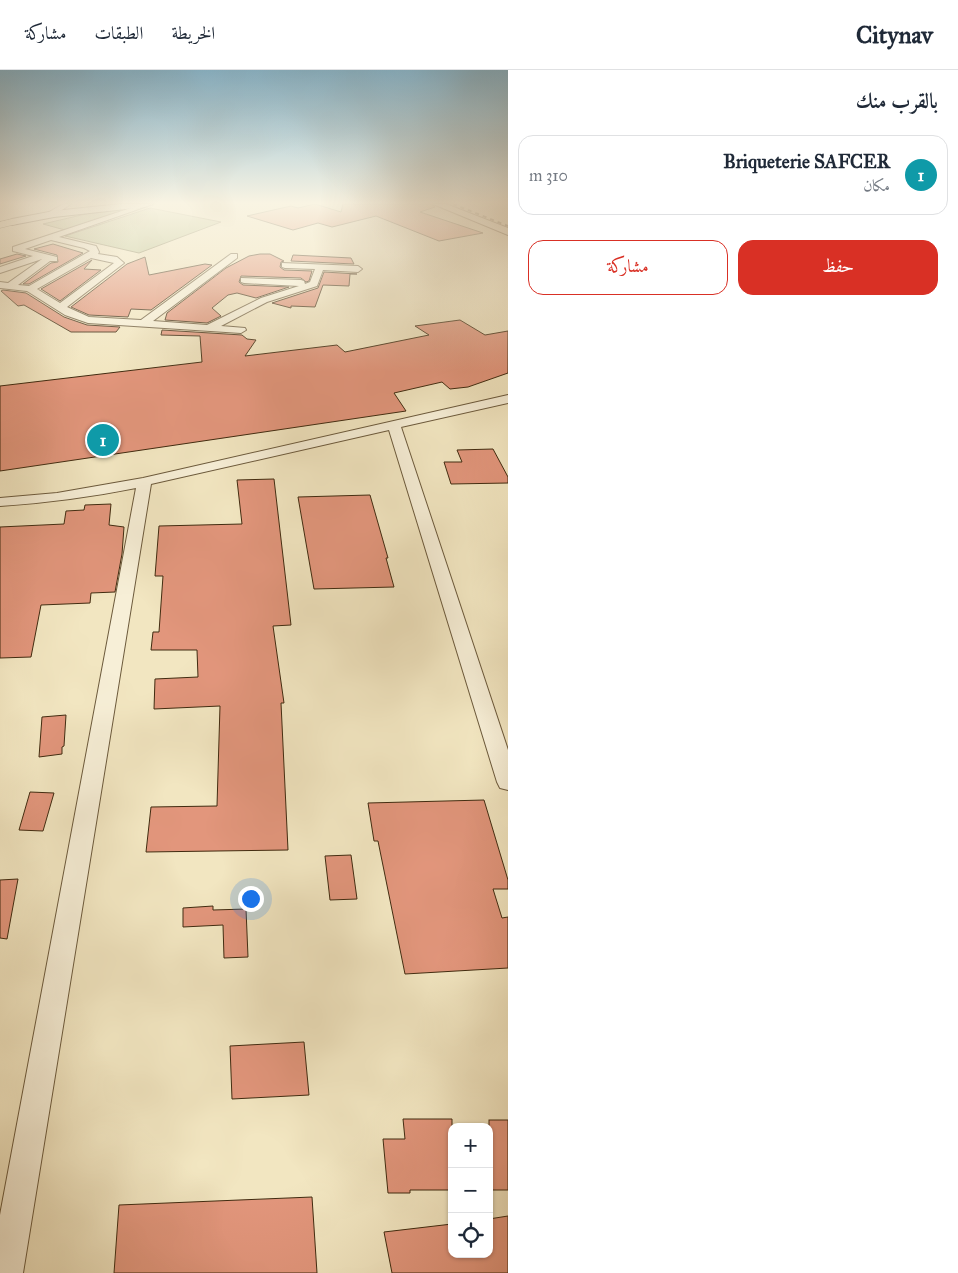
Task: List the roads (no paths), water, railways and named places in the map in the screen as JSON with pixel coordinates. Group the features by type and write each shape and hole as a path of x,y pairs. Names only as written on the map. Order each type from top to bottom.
{"street":[{"path":"0,270 39,260"},
{"path":"5,285 45,260"},
{"path":"30,289 81,260"},
{"path":"60,308 120,263 117,260"},
{"path":"144,324 229,260"},
{"path":"285,265 358,269"},
{"path":"314,284 320,267"},
{"path":"244,280 314,284"},
{"path":"209,328 264,300 314,284"},
{"path":"5,285 30,289 60,308 88,320 241,330"},
{"path":"0,502 32,501 144,482 508,399"},
{"path":"394,425 508,782"},
{"path":"6,1273 144,482"}],"place":[{"name":"Briqueterie SAFCER","path":"103,440"}]}
